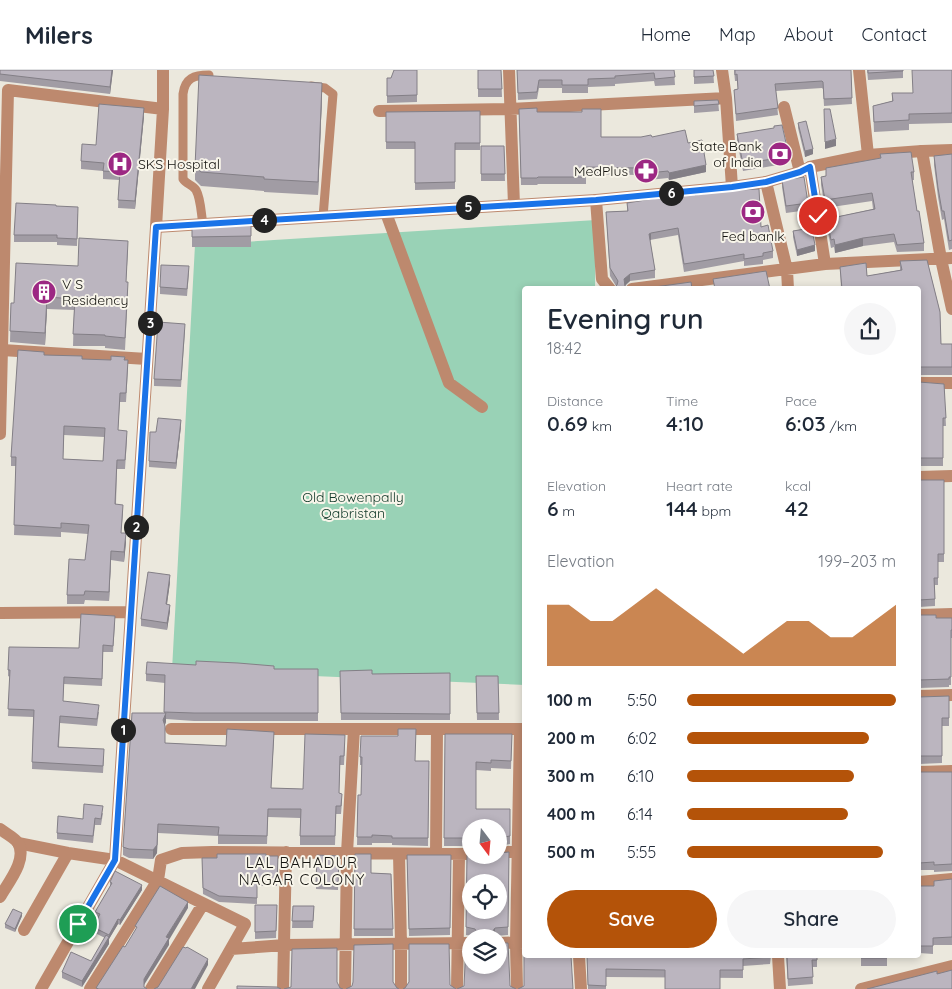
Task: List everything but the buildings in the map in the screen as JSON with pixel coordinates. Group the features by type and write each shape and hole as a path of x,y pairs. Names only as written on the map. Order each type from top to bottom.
{"street":[{"path":"41,989 115,860 148,359 163,108 163,70"},
{"path":"509,70 514,204"},
{"path":"722,70 726,98 732,187"},
{"path":"859,70 868,155"},
{"path":"0,434 4,89 163,108"},
{"path":"379,111 510,109 726,98"},
{"path":"784,107 805,170 825,264"},
{"path":"156,227 596,200 732,187 766,182 805,170 868,155 952,150"},
{"path":"922,151 946,259 952,309"},
{"path":"766,182 787,270 788,286"},
{"path":"596,200 602,279 608,286"},
{"path":"386,213 449,383 482,407"},
{"path":"675,286 703,284 825,264 946,259"},
{"path":"1,350 148,359"},
{"path":"921,383 952,383"},
{"path":"921,477 952,476"},
{"path":"0,613 131,612"},
{"path":"921,615 952,614"},
{"path":"921,696 952,695"},
{"path":"171,729 522,729"},
{"path":"345,989 347,853 354,729"},
{"path":"436,854 437,729"},
{"path":"921,772 952,771"},
{"path":"517,989 520,942 522,790"},
{"path":"0,828 18,843 115,860 245,924 208,989"},
{"path":"0,897 19,863 21,853 18,843"},
{"path":"508,852 521,851"},
{"path":"90,989 158,880 161,860 182,853 212,852 462,854"},
{"path":"284,989 286,852"},
{"path":"24,930 68,853"},
{"path":"399,854 402,944 401,989"},
{"path":"457,989 457,944 464,864"},
{"path":"921,882 952,879"},
{"path":"151,989 203,904"},
{"path":"507,943 520,942"},
{"path":"231,949 285,945 462,944"},
{"path":"579,958 581,989"},
{"path":"778,958 780,989"},
{"path":"861,989 952,966"}],"lane":[{"path":"203,224 195,188 183,180 183,94 184,86 189,79 196,76 215,76"},
{"path":"300,85 325,88 333,94 323,216"}],"green space":[{"name":"Old Bowenpally Qabristan","path":"596,220 595,286 522,286 522,685 172,670 195,245"}],"place":[{"name":"State Bank of India","path":"780,154"},
{"name":"SKS Hospital","path":"120,164"},
{"name":"MedPlus","path":"646,171"},
{"name":"Fed banlk","path":"753,212"},
{"name":"V S Residency","path":"44,292"}],"district":[{"name":"LAL BAHADUR NAGAR COLONY","path":"302,870"}],"route":[{"path":"78,924 115,860 156,227 596,200 766,182 800,172 810,167 818,216"}]}
